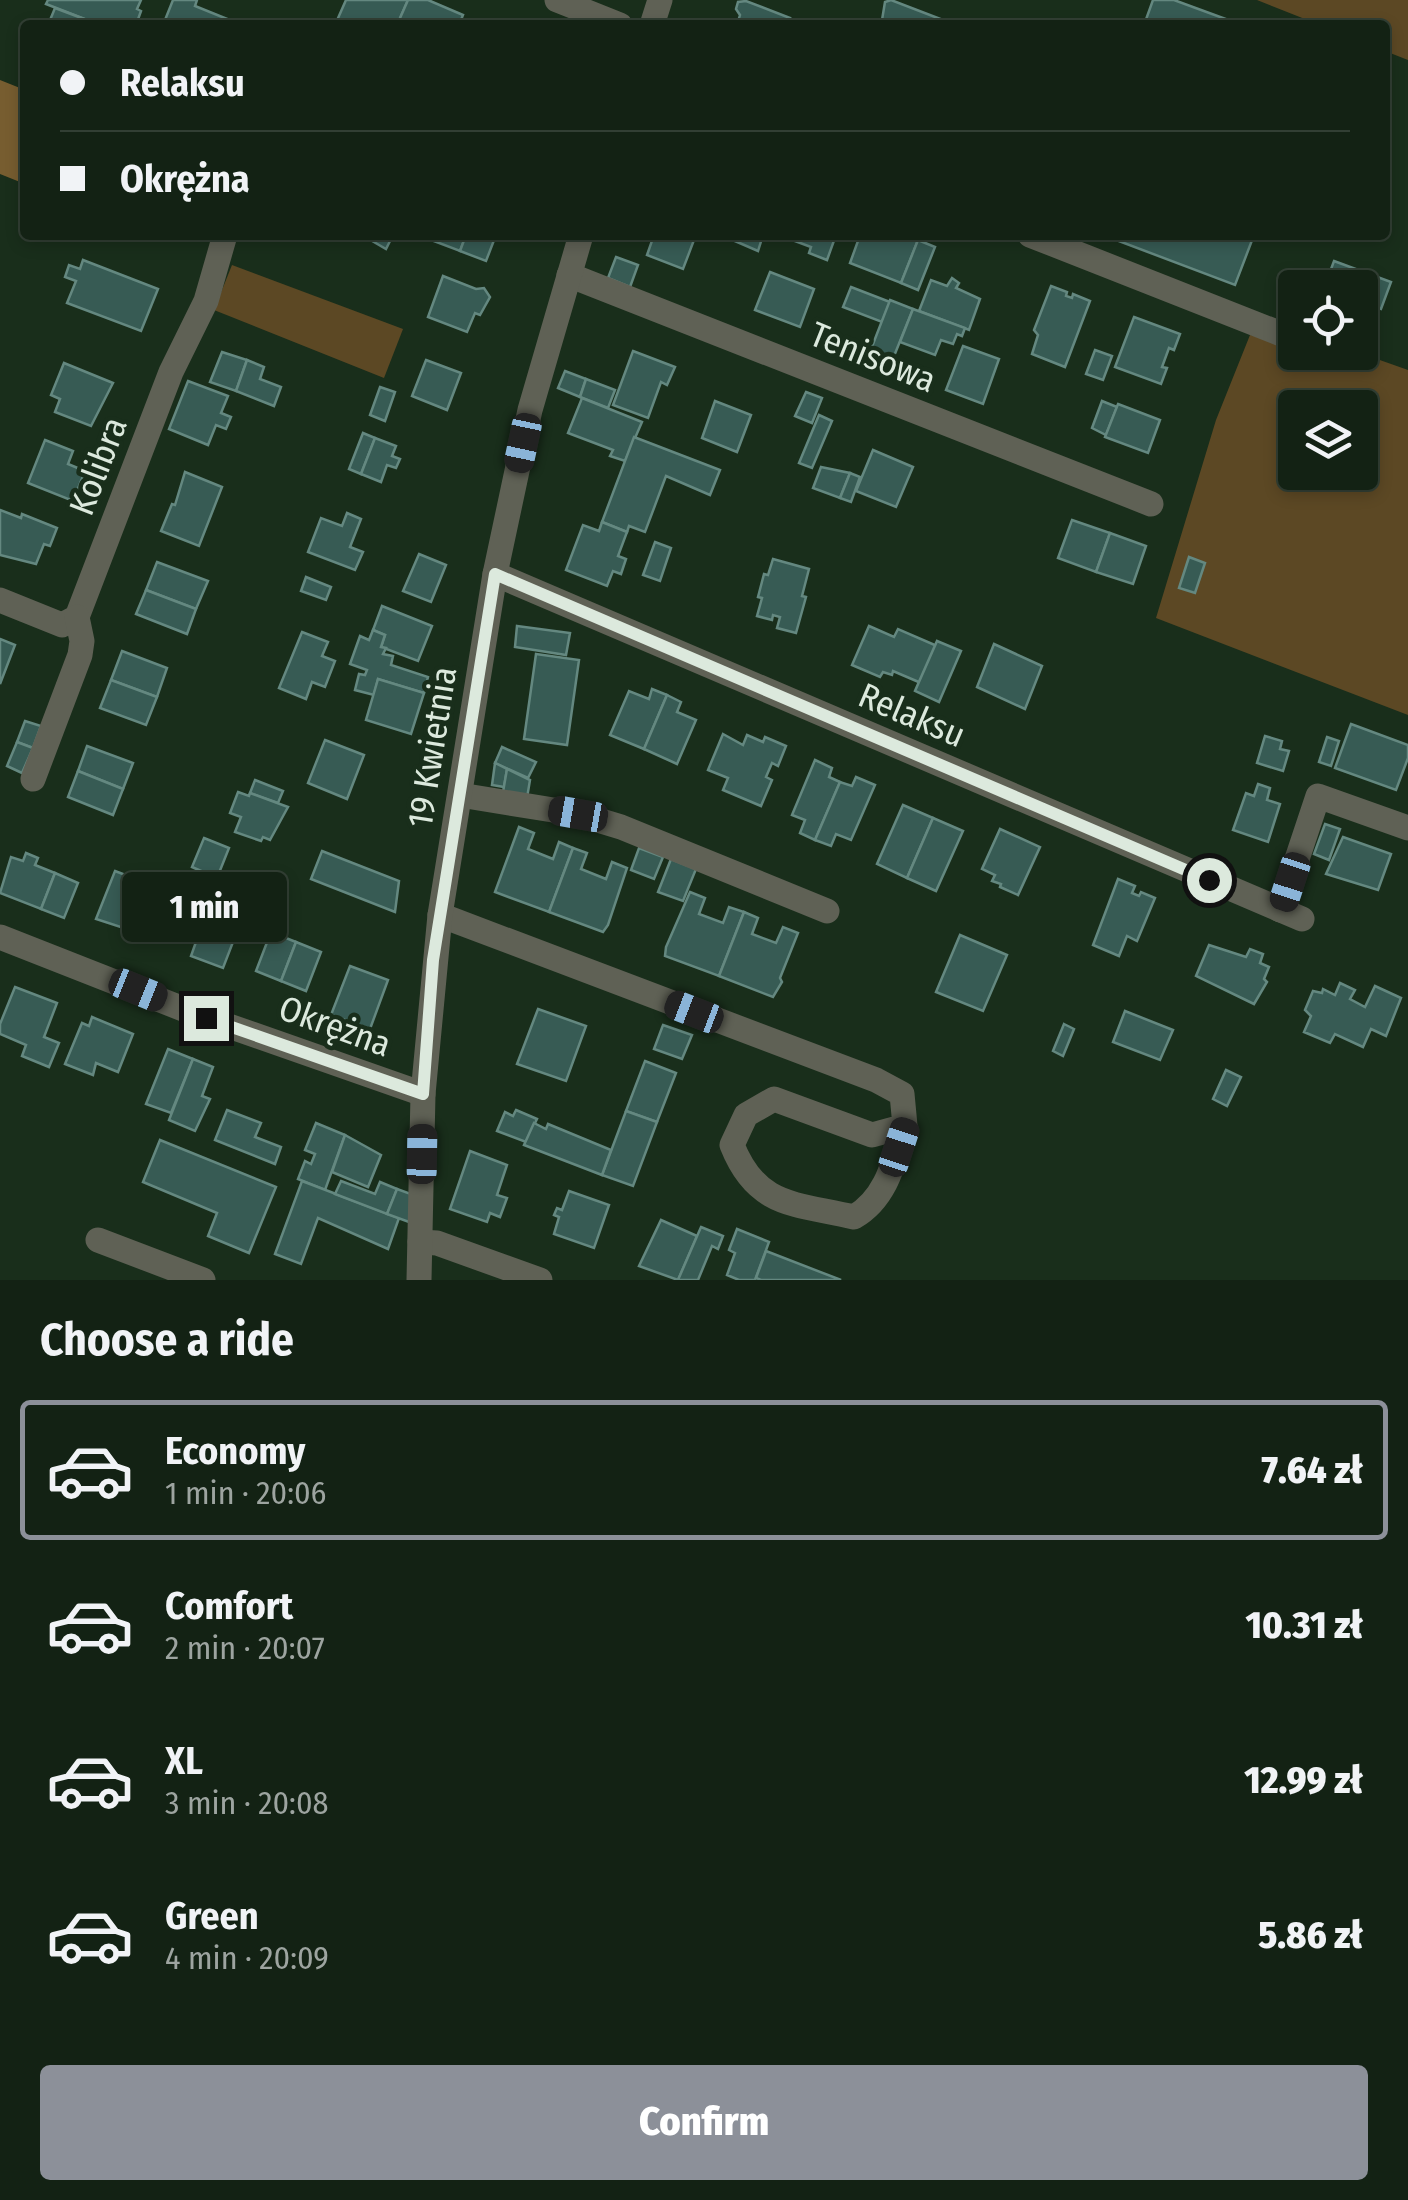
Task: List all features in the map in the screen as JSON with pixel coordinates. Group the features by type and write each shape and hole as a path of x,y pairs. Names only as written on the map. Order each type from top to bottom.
{"street":[{"path":"557,0 607,20"},
{"name":"Kolibra","path":"34,780 80,654 82,641 77,618 171,372 206,300 223,240"},
{"name":"19 Kwietnia","path":"419,1280 423,1094 440,916 495,574 530,410 580,240"},
{"path":"1043,240 1278,333"},
{"name":"Tenisowa","path":"569,275 1151,504"},
{"name":"Relaksu","path":"495,574 1291,915 1318,796 1408,828"},
{"path":"0,600 62,625 77,618"},
{"path":"460,795 578,814 621,827 827,911"},
{"path":"440,916 876,1080 902,1094 906,1126 873,1206 854,1217 768,1196 742,1172 732,1145 746,1115 774,1099 872,1135 906,1126"},
{"name":"Okrężna","path":"0,936 206,1018 423,1094"},
{"path":"98,1240 204,1280"},
{"path":"420,1242 437,1243 540,1280"}],"shaded area":[{"path":"1257,0 1408,0 1408,60 1390,53 1390,20 1307,20"},
{"path":"0,80 20,88 20,182 0,174"},
{"path":"232,265 403,329 384,378 214,310"},
{"path":"1250,335 1278,339 1278,370 1378,370 1378,359 1408,370 1408,715 1156,618 1216,420"}],"building":[{"path":"48,0 141,0 137,9 141,11 138,20 87,20 46,4"},
{"path":"173,0 197,0 195,6 230,20 165,20"},
{"path":"346,0 408,0 399,20 337,20"},
{"path":"408,0 428,0 463,15 461,20 399,20"},
{"path":"891,0 943,20 882,20 885,2"},
{"path":"1153,0 1174,0 1228,20 1146,20"},
{"path":"746,1 790,18 738,20 738,2"},
{"path":"55,8 87,20 50,20"},
{"path":"371,240 390,240 386,249"},
{"path":"431,240 464,240 460,251"},
{"path":"464,240 494,240 486,261 460,251"},
{"path":"652,240 694,240 683,269 647,255"},
{"path":"733,240 761,240 758,251"},
{"path":"792,240 834,240 827,260 809,253 811,247"},
{"path":"918,240 901,283 850,263 858,241"},
{"path":"918,240 935,247 918,290 901,283"},
{"path":"1116,240 1252,240 1235,285"},
{"path":"616,257 638,265 630,287 608,278"},
{"path":"83,260 158,289 141,331 67,303 76,281 65,277 69,265 80,269"},
{"path":"1334,261 1358,270 1331,270"},
{"path":"770,272 814,289 800,327 755,310"},
{"path":"443,276 476,289 484,288 490,297 480,315 475,313 467,332 428,317"},
{"path":"1378,277 1391,282 1381,309 1378,308"},
{"path":"952,278 959,283 956,288 980,299 969,330 919,311 931,280 947,286"},
{"path":"1051,286 1067,292 1066,296 1072,298 1073,294 1090,301 1065,367 1032,354 1038,335 1034,330"},
{"path":"851,287 890,302 882,322 843,307"},
{"path":"890,300 913,309 890,366 868,357"},
{"path":"913,309 965,328 962,336 957,334 953,344 941,340 935,355 900,342"},
{"path":"1134,317 1180,334 1174,350 1169,348 1161,384 1115,367"},
{"path":"963,346 999,359 983,404 946,390"},
{"path":"1095,350 1112,356 1103,380 1086,374"},
{"path":"633,351 675,367 667,385 661,382 648,418 613,405"},
{"path":"222,352 247,360 236,391 210,382"},
{"path":"247,360 264,367 260,379 281,387 274,406 236,391"},
{"path":"426,360 461,373 447,410 412,396"},
{"path":"64,363 113,383 91,426 55,412 60,399 51,395"},
{"path":"565,371 586,379 580,397 558,388"},
{"path":"586,379 615,390 608,408 580,397"},
{"path":"188,381 228,396 221,413 231,417 226,429 216,425 208,445 169,429"},
{"path":"380,387 395,392 385,421 370,415"},
{"path":"806,392 822,398 812,423 795,416"},
{"path":"582,398 642,422 625,461 610,456 613,450 568,433"},
{"path":"715,401 751,415 737,452 702,438"},
{"path":"1102,401 1117,407 1106,435 1092,428"},
{"path":"1118,404 1160,420 1148,453 1105,437"},
{"path":"819,415 832,421 812,468 799,463"},
{"path":"363,433 375,438 361,474 349,469"},
{"path":"634,437 720,470 710,495 666,476 645,532 629,526 627,532 602,522"},
{"path":"375,438 396,446 392,456 400,459 396,468 387,465 381,482 361,474"},
{"path":"45,440 73,451 68,464 85,471 73,501 28,483"},
{"path":"873,450 913,467 896,507 856,491"},
{"path":"821,467 850,473 840,498 813,488"},
{"path":"185,472 222,487 199,546 161,531 172,504 175,505"},
{"path":"850,473 860,477 851,502 840,498"},
{"path":"0,510 57,528 50,546 44,544 36,564 0,555"},
{"path":"347,513 361,519 350,547 363,552 355,570 308,552 321,518 342,526"},
{"path":"1072,520 1110,533 1096,572 1058,558"},
{"path":"602,522 627,532 618,556 626,559 621,574 613,571 607,586 566,570 583,525 599,531"},
{"path":"1110,533 1146,546 1133,584 1096,572"},
{"path":"655,542 671,548 660,581 643,575"},
{"path":"419,554 446,565 431,602 403,591"},
{"path":"1189,557 1205,563 1195,593 1179,588"},
{"path":"773,559 809,569 796,633 777,628 780,617 773,615 772,620 757,616 764,574 768,575"},
{"path":"157,562 208,581 196,609 146,590"},
{"path":"306,577 331,587 326,600 301,591"},
{"path":"146,590 196,609 187,634 136,614"},
{"path":"382,606 432,626 418,661 381,647 385,635 373,630"},
{"path":"517,626 570,633 566,655 515,647"},
{"path":"869,626 894,637 898,629 937,646 921,683 893,671 892,675 883,672 880,677 852,665"},
{"path":"373,630 385,635 381,647 386,648 383,654 393,656 391,665 428,677 424,693 378,679 374,695 355,690 359,674 365,675 367,670 350,664 360,636 369,640"},
{"path":"302,632 328,642 322,656 335,661 325,687 312,682 306,699 279,688"},
{"path":"0,639 15,645 0,684"},
{"path":"937,641 961,651 939,702 915,691"},
{"path":"994,644 1042,666 1025,709 977,687"},
{"path":"122,651 167,668 157,697 111,680"},
{"path":"536,654 579,660 567,745 524,739"},
{"path":"378,679 424,693 411,734 366,720"},
{"path":"111,680 157,697 146,725 100,708"},
{"path":"652,689 667,695 644,749 610,735 629,691 649,699"},
{"path":"667,695 681,702 677,712 696,720 677,764 644,749"},
{"path":"25,721 41,726 33,748 17,742"},
{"path":"1351,724 1408,745 1408,758 1396,790 1335,768"},
{"path":"723,734 743,745 747,735 786,746 778,766 772,763 766,777 772,780 761,806 723,790 728,778 708,770"},
{"path":"1265,736 1282,741 1280,749 1289,751 1283,771 1257,763"},
{"path":"1327,737 1339,741 1331,766 1319,762"},
{"path":"325,740 364,755 347,799 308,783"},
{"path":"17,742 33,748 22,773 7,766"},
{"path":"87,746 133,763 123,789 78,771"},
{"path":"502,747 536,762 528,778 495,763"},
{"path":"815,760 832,768 829,777 840,782 815,840 800,833 805,820 792,815"},
{"path":"495,763 507,769 504,787 492,785"},
{"path":"507,769 530,780 527,798 503,792"},
{"path":"78,771 123,789 113,815 68,797"},
{"path":"856,777 875,785 851,840 836,834 831,846 815,840 840,782 852,786"},
{"path":"255,780 283,791 278,803 250,793"},
{"path":"1258,784 1270,788 1267,800 1280,804 1268,842 1233,830 1246,793 1254,796"},
{"path":"238,792 288,807 270,840 235,832 241,817 230,813"},
{"path":"903,805 933,818 907,878 877,864"},
{"path":"933,818 963,831 936,891 907,878"},
{"path":"1325,824 1340,829 1329,860 1314,854"},
{"path":"519,827 534,833 528,849 553,859 559,842 573,848 549,912 495,892"},
{"path":"1000,829 1040,847 1018,895 1000,887 992,881 995,875 982,869"},
{"path":"1343,837 1391,854 1378,890 1326,874"},
{"path":"204,838 229,848 217,878 192,867"},
{"path":"573,848 587,853 581,869 606,879 612,862 627,868 603,932 549,912"},
{"path":"639,848 663,857 654,879 631,870"},
{"path":"322,851 399,881 395,912 311,879"},
{"path":"26,853 38,858 35,865 55,873 41,909 0,893 11,857 23,861"},
{"path":"671,859 696,869 683,901 658,892"},
{"path":"115,871 157,887 139,933 96,919"},
{"path":"55,873 78,883 64,918 41,909"},
{"path":"1118,879 1135,886 1132,893 1155,898 1137,941 1127,936 1119,956 1093,945"},
{"path":"203,890 232,900 223,923 238,929 223,968 191,956 196,942 184,938"},
{"path":"690,892 705,898 699,914 723,923 729,907 744,912 719,976 665,956"},
{"path":"744,912 758,918 752,934 776,943 783,927 798,933 773,997 719,976"},
{"path":"271,932 296,942 281,981 256,971"},
{"path":"960,935 1007,955 983,1011 936,992"},
{"path":"296,942 321,952 306,991 281,981"},
{"path":"1209,945 1246,957 1250,949 1263,954 1260,963 1269,967 1264,979 1267,982 1254,1004 1196,976"},
{"path":"350,966 388,980 370,1029 331,1015"},
{"path":"1340,983 1355,990 1350,999 1365,1007 1375,986 1401,998 1386,1036 1371,1029 1363,1047 1335,1034 1330,1043 1304,1032 1311,1016 1305,1010 1313,991 1322,993 1323,989 1335,995"},
{"path":"15,987 57,1003 44,1037 59,1043 49,1067 22,1056 26,1045 0,1034 0,1024"},
{"path":"538,1009 586,1026 566,1081 517,1064"},
{"path":"1125,1011 1173,1030 1160,1060 1113,1042"},
{"path":"92,1017 133,1034 118,1072 96,1063 93,1075 65,1064 82,1023 89,1026"},
{"path":"1064,1024 1074,1029 1063,1056 1053,1051"},
{"path":"663,1025 692,1035 682,1059 654,1049"},
{"path":"168,1049 193,1059 171,1113 146,1104"},
{"path":"193,1059 213,1067 202,1096 210,1099 195,1131 169,1120"},
{"path":"645,1061 676,1073 657,1122 626,1111"},
{"path":"1226,1070 1241,1077 1227,1106 1213,1099"},
{"path":"227,1110 261,1123 255,1137 281,1147 275,1164 215,1140"},
{"path":"516,1110 537,1119 526,1142 497,1131 505,1112 513,1116"},
{"path":"626,1111 657,1122 633,1186 602,1175"},
{"path":"316,1123 345,1135 325,1190 298,1179 305,1161 311,1164 315,1154 305,1150"},
{"path":"534,1123 546,1129 548,1124 611,1150 602,1175 524,1145"},
{"path":"345,1135 381,1155 368,1187 332,1172"},
{"path":"160,1140 276,1187 249,1253 208,1236 217,1213 143,1182"},
{"path":"470,1151 507,1165 497,1195 507,1198 500,1217 490,1213 487,1222 450,1209"},
{"path":"302,1181 399,1218 388,1249 318,1218 301,1264 275,1254"},
{"path":"341,1181 375,1194 380,1182 397,1189 387,1214 335,1194"},
{"path":"397,1189 411,1194 409,1222 387,1214"},
{"path":"569,1191 609,1205 594,1248 554,1234 559,1217 554,1215 557,1208 562,1210"},
{"path":"661,1220 697,1236 678,1280 639,1266"},
{"path":"701,1227 723,1236 718,1249 712,1246 698,1280 678,1280"},
{"path":"737,1229 769,1242 755,1280 727,1275 735,1253 729,1250"},
{"path":"766,1251 841,1280 761,1280 756,1278"}],"route":[{"path":"206,1018 423,1094 433,960 495,574 1209,880"}]}
